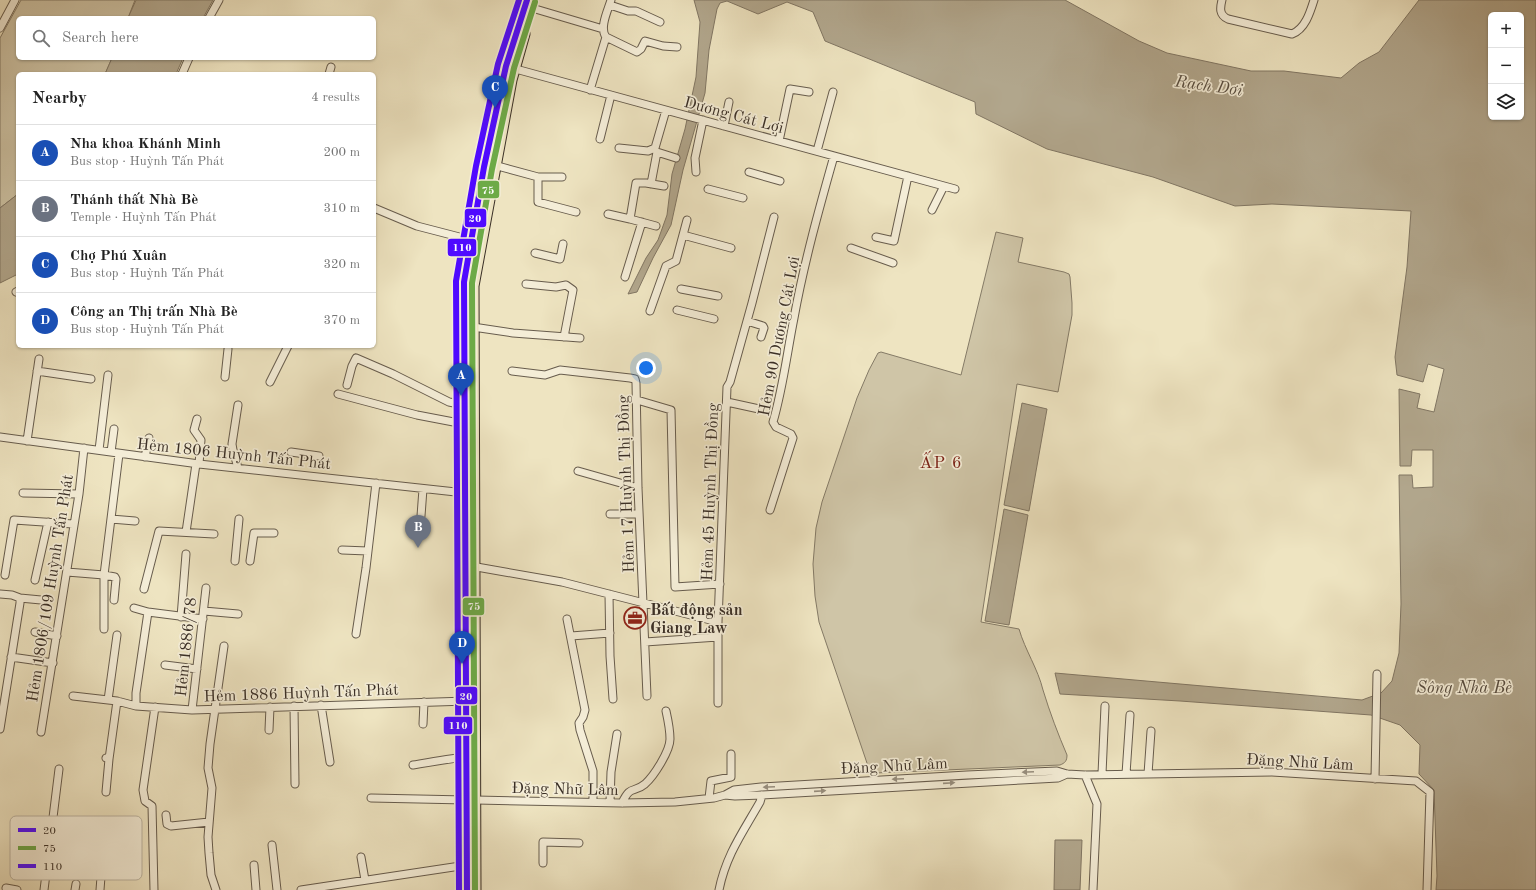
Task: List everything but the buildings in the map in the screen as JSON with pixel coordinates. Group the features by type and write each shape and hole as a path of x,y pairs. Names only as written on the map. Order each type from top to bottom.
{"main road":[{"path":"467,890 471,800 466,757 473,286 475,241 484,167 528,2"},
{"path":"476,890 471,800 470,566 465,493 464,282 494,165 510,67"}],"street":[{"path":"0,28 15,0"},
{"path":"210,16 219,0"},
{"path":"1222,0 1221,13 1228,19 1292,34 1298,32 1303,25 1314,0"},
{"path":"528,2 604,29"},
{"path":"590,90 606,37 604,34 604,29 610,2 628,11 636,11 660,22"},
{"path":"606,37 637,52 640,50 645,41 663,46 677,47"},
{"path":"183,72 188,60"},
{"name":"Dương Cát Lợi","path":"510,67 955,189"},
{"path":"780,141 790,89 809,92"},
{"path":"817,151 833,92"},
{"path":"600,140 611,95"},
{"path":"724,126 729,102"},
{"path":"619,148 648,151 655,148 666,110"},
{"path":"696,172 694,158 702,120"},
{"path":"651,184 657,152 676,158"},
{"name":"Hẻm 90 Dương Cát Lợi","path":"770,510 793,438 791,434 776,427 773,422 780,397 794,317 807,256 834,156"},
{"path":"494,165 538,177 562,177"},
{"path":"749,172 780,181"},
{"path":"876,237 894,241 908,176"},
{"path":"538,177 538,202 576,212"},
{"path":"630,219 636,183 664,186"},
{"path":"932,210 944,186"},
{"path":"708,189 743,198"},
{"path":"376,209 417,226 475,241"},
{"path":"608,214 656,226"},
{"path":"761,337 764,328 763,326 747,321 774,217"},
{"path":"650,311 666,266 676,261 687,220"},
{"path":"625,277 642,222"},
{"path":"683,235 731,248"},
{"path":"535,254 560,258 563,244"},
{"path":"851,248 893,263"},
{"path":"526,284 556,287 566,285 573,290 564,337"},
{"path":"681,289 718,296"},
{"path":"678,310 714,319"},
{"name":"Hẻm 45 Huỳnh Thị Đồng","path":"718,703 718,622 727,402 726,388 747,321"},
{"path":"473,327 513,333 580,338"},
{"path":"225,377 226,348"},
{"path":"270,382 287,348"},
{"path":"347,386 352,366 356,358 393,374 449,402 464,405"},
{"path":"27,440 39,359"},
{"name":"Hẻm 17 Huỳnh Thị Đồng","path":"512,371 545,375 560,370 635,379 637,400 638,488 647,696"},
{"path":"37,371 91,379"},
{"path":"99,450 108,375"},
{"path":"338,394 464,424"},
{"path":"637,400 671,410 675,588 720,584"},
{"path":"727,402 759,409"},
{"path":"238,405 232,444 238,468"},
{"path":"186,532 201,440 194,430 197,419"},
{"path":"111,452 114,429"},
{"name":"Hẻm 1806 Huỳnh Tấn Phát","path":"0,437 198,464 465,493"},
{"path":"146,457 149,438"},
{"name":"Hẻm 1806/109 Huỳnh Tấn Phát","path":"41,732 79,494 84,448"},
{"path":"291,452 319,456"},
{"path":"104,629 104,576 119,454"},
{"path":"578,471 638,488"},
{"path":"356,634 376,483"},
{"path":"421,516 423,489"},
{"path":"23,493 79,494"},
{"path":"610,514 639,514"},
{"path":"111,519 135,521"},
{"path":"235,561 239,519"},
{"path":"5,575 14,520 73,524"},
{"path":"35,580 48,522"},
{"path":"144,589 158,532 214,534"},
{"path":"250,561 254,533 274,532"},
{"path":"342,550 368,551"},
{"path":"181,617 186,554"},
{"path":"470,566 562,582 718,622"},
{"path":"67,572 114,577 116,579 114,600"},
{"name":"Hẻm 1886/78","path":"192,710 206,588"},
{"path":"0,594 12,595 20,600 41,600"},
{"path":"609,594 613,699"},
{"path":"0,729 4,679 11,657 20,600"},
{"path":"134,608 148,612 203,620"},
{"path":"204,611 238,614"},
{"path":"136,706 136,693 148,612"},
{"path":"567,619 585,710 579,723 593,771 593,802"},
{"path":"35,632 57,636"},
{"path":"571,636 610,633"},
{"path":"108,700 117,635"},
{"path":"645,642 718,637"},
{"path":"216,890 211,875 208,837 212,788 208,768 224,646"},
{"path":"11,657 53,663"},
{"path":"165,665 197,669"},
{"path":"1375,779 1377,674"},
{"name":"Hẻm 1886 Huỳnh Tấn Phát","path":"73,696 117,701 136,706 192,710 467,701"},
{"path":"106,792 108,758 117,701"},
{"path":"423,724 424,702"},
{"path":"321,705 330,762"},
{"path":"294,706 295,784"},
{"path":"1102,774 1105,706"},
{"path":"154,890 152,806 144,801 143,790 155,707"},
{"path":"269,730 270,707"},
{"path":"622,803 628,792 644,785 652,778 665,755 670,739 666,711"},
{"path":"1126,774 1130,715"},
{"path":"1148,774 1151,731"},
{"path":"610,802 611,772 617,734"},
{"path":"709,798 711,781 731,776 731,754"},
{"path":"413,765 434,762 440,759 466,757"},
{"path":"53,816 59,769"},
{"name":"Đặng Nhữ Lâm","path":"725,795 734,790 761,787 1057,771 1067,774 1085,775 1272,772 1416,781 1430,792 1427,890"},
{"name":"Đặng Nhữ Lâm","path":"371,798 622,803 675,802 725,795 762,795 1058,778 1067,774"},
{"path":"1085,775 1096,804 1093,890"},
{"path":"719,890 725,865 733,846 760,802 762,795"},
{"path":"166,815 167,824 170,826 209,822"},
{"path":"543,864 542,842 579,843"},
{"path":"272,845 277,890"},
{"path":"361,857 365,880"},
{"path":"254,865 256,890"},
{"path":"305,890 467,865"},
{"path":"44,890 45,880"},
{"path":"100,890 101,880"},
{"path":"6,888 17,890"}],"shaded area":[{"path":"21,0 135,0 129,16 16,16 16,60 111,60 106,72 16,72 16,196 0,208 0,38"},
{"path":"996,232 1023,238 1018,262 1064,272 1069,274 1070,277 1072,315 1058,392 1017,384 981,622 1019,629 1038,675 1051,715 1067,755 1067,759 1060,765 876,773 868,766 819,622 815,596 813,564 816,528 822,502 857,398 878,353 881,352 961,375"}],"water":[{"path":"136,0 213,0 204,16 129,16"},
{"path":"694,0 1065,0 1139,41 1167,53 1251,71 1284,71 1341,78 1359,63 1379,52 1419,0 1536,0 1536,890 1436,890 1437,876 1434,790 1419,774 1420,745 1400,725 1371,715 1060,694 1055,673 1362,700 1381,693 1392,681 1399,653 1401,604 1399,475 1412,475 1413,488 1433,487 1433,450 1412,450 1411,466 1400,466 1399,389 1420,394 1417,408 1434,412 1444,369 1428,364 1423,382 1397,375 1395,357 1407,267 1411,211 1272,204 1235,206 1153,177 1047,149 976,114 975,102 825,41 813,12 787,2 758,14 727,1 720,3 717,9 709,50 705,93 683,170 671,225 637,292 628,294 646,258 658,240 667,215 672,174 685,129 696,77 700,22"},
{"path":"111,60 182,60 177,72 106,72"},
{"path":"16,196 16,275 0,283 0,208"},
{"path":"1022,403 1047,409 1029,511 1004,505"},
{"path":"1004,509 1028,515 1009,625 985,621"},
{"path":"1055,840 1082,840 1080,890 1054,890"}],"transit line":[{"name":"110","path":"459,890 456,281 476,166 498,64 519,0"},
{"name":"20","path":"467,890 464,282 484,167 506,66 527,0"},
{"name":"75","path":"475,890 472,283 492,169 514,68 535,2"}],"place":[{"name":"Chợ Phú Xuân","path":"495,108"},
{"name":"Nha khoa Khánh Minh","path":"461,396"},
{"name":"Thánh thất Nhà Bè","path":"418,548"},
{"name":"Bất động sản Giang Law","path":"635,618"},
{"name":"Công an Thị trấn Nhà Bè","path":"462,664"}],"district":[{"name":"ẤP 6","path":"941,462"}],"water label":[{"name":"Rạch Dơi","path":"1209,85"},
{"name":"Sông Nhà Bè","path":"1464,687"}]}
